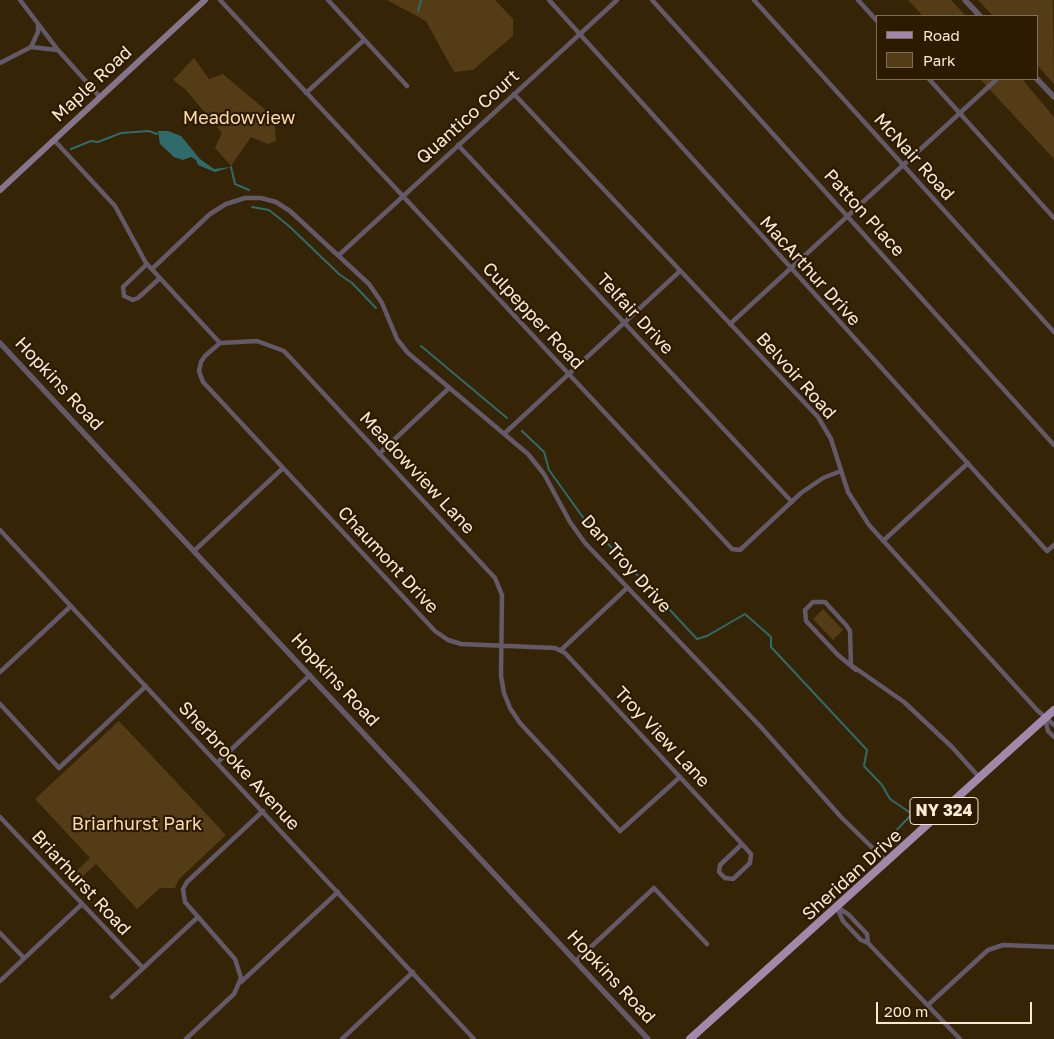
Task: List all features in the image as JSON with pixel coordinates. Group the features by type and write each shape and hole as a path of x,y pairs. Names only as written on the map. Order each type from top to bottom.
{"main road":[{"name":"Maple Road","path":"0,190 205,0"},
{"name":"Sheridan Drive","path":"690,1039 1054,710"}],"street":[{"path":"20,0 58,50 100,97"},
{"name":"Culpepper Road","path":"220,0 732,549 740,550 812,485 841,471"},
{"path":"328,0 407,86"},
{"name":"MacArthur Drive","path":"549,0 790,269 1047,551 1054,544"},
{"name":"Quantico Court","path":"339,255 617,0"},
{"name":"Patton Place","path":"652,0 1054,445"},
{"name":"McNair Road","path":"754,0 1054,332"},
{"path":"858,0 876,20"},
{"path":"965,0 979,15"},
{"path":"31,47 38,32 38,24"},
{"path":"306,92 364,40"},
{"path":"0,63 31,47 58,50"},
{"path":"930,80 1054,218"},
{"path":"730,324 996,80"},
{"path":"1038,80 1054,97"},
{"name":"Belvoir Road","path":"514,94 818,417 831,439 854,504 883,541 1045,719"},
{"path":"54,140 115,206 147,264 220,343"},
{"name":"Telfair Drive","path":"458,145 792,502"},
{"name":"Dan Troy Drive","path":"152,269 218,209 245,198 269,200 284,206 339,255 376,294 402,346 505,434 538,466 577,533 627,588 760,726 841,817 888,862"},
{"path":"147,264 123,287 124,296 134,300 138,298 159,278"},
{"path":"505,434 680,271"},
{"name":"Meadowview Lane","path":"220,343 257,341 284,351 498,583 502,595 502,685 514,716 620,831 680,777"},
{"name":"Hopkins Road","path":"0,343 648,1039"},
{"name":"Chaumont Drive","path":"220,343 201,362 199,371 203,382 435,631 455,642 560,650"},
{"path":"379,454 449,388"},
{"path":"883,541 968,463"},
{"path":"194,551 283,468"},
{"name":"Sherbrooke Avenue","path":"0,530 474,1039"},
{"path":"560,650 627,588"},
{"path":"856,670 850,665 850,631 825,602 813,602 805,610 806,621 838,655 856,670 904,702 952,747 980,778"},
{"path":"0,672 71,606"},
{"name":"Troy View Lane","path":"560,650 680,777 742,844 751,854 750,863 733,879 725,878 718,872 720,865 742,844"},
{"path":"218,762 310,675"},
{"path":"0,704 59,768 146,686"},
{"path":"1045,719 1054,725"},
{"path":"1045,719 1048,731 1054,737"},
{"path":"240,983 240,971 235,959 183,898 184,885 263,811"},
{"name":"Briarhurst Road","path":"0,817 143,968"},
{"path":"576,961 654,888 707,944"},
{"path":"186,1039 234,994 240,983 338,892"},
{"path":"0,981 82,904"},
{"path":"837,908 843,921 861,940 868,943 960,1039"},
{"path":"837,908 848,914 867,934 868,943"},
{"path":"112,997 198,917"},
{"path":"0,933 24,958"},
{"path":"928,1005 988,950 1003,945 1054,947"},
{"path":"342,1039 413,972"}],"green space":[{"path":"387,0 495,0 513,19 513,36 473,70 454,72 426,21"},
{"path":"908,0 951,0 965,15 922,15"},
{"path":"978,0 1053,0 1054,84 1039,67 1039,15 992,15"},
{"name":"Meadowview","path":"194,58 209,79 223,74 274,117 276,141 268,144 251,137 231,166 215,148 222,133 186,90 173,80"},
{"path":"981,80 1023,80 1054,117 1054,159"},
{"path":"823,609 843,630 833,640 813,619"},
{"name":"Briarhurst Park","path":"119,721 226,835 179,879 175,888 160,888 137,909 96,864 73,885 68,879 90,858 35,799"}],"water":[{"path":"158,131 168,131 181,136 200,159 214,169 231,167 215,172 198,165 196,160 191,157 183,160 174,157 160,144"}],"waterway":[{"path":"418,11 421,0"},
{"path":"71,149 91,141 98,142 121,133 149,131 157,134"},
{"path":"231,167 235,184 249,190"},
{"path":"252,207 269,210 289,226 339,274 352,283 376,308"},
{"path":"421,346 507,418"},
{"path":"522,431 544,452 549,470 582,516 697,639 707,636 745,614 771,637 771,647 867,750 864,766 882,785 890,799 912,814 889,838"}]}
